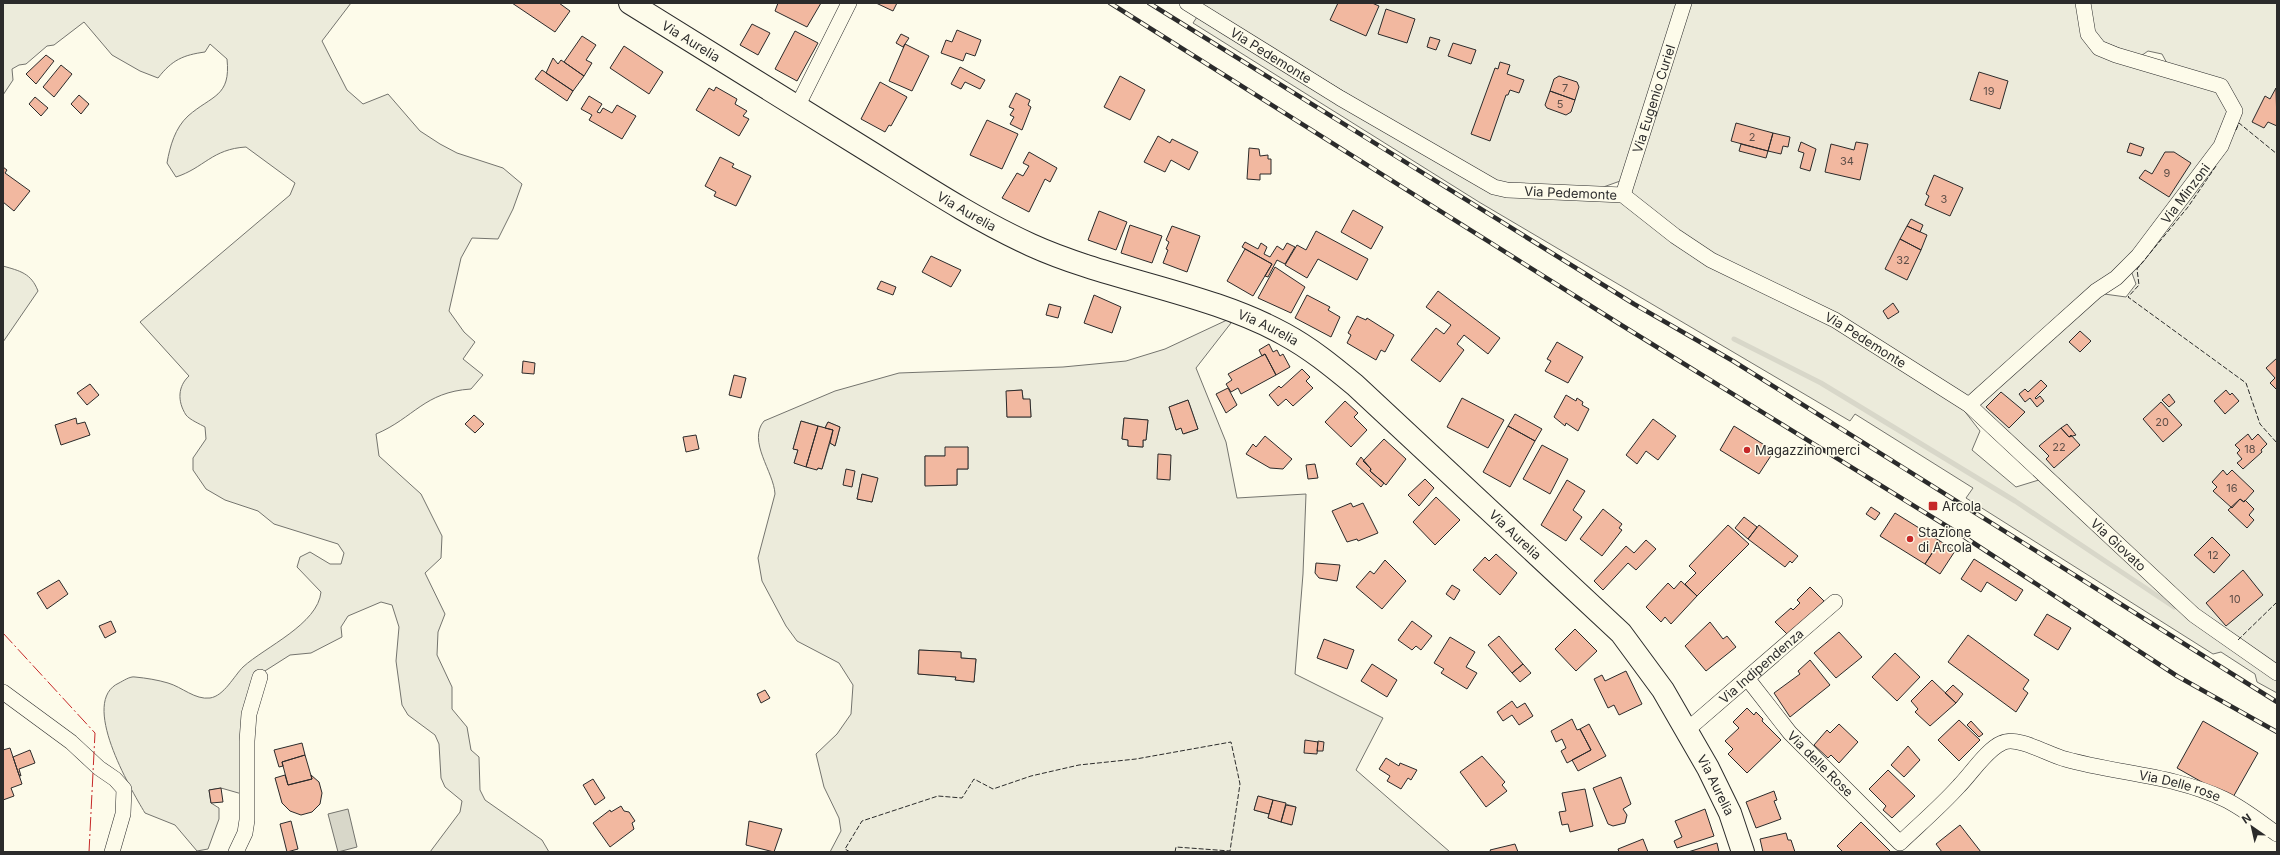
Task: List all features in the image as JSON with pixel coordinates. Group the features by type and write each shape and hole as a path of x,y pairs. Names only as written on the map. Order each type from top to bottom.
{"main road":[{"name":"Via Aurelia","path":"630,3 926,186 1026,243 1094,268 1250,319 1283,334 1325,360 1355,385 1611,622 1636,651 1688,730 1720,790 1738,835 1743,852"}],"street":[{"path":"797,107 849,3"},
{"name":"Via Pedemonte","path":"1187,3 1340,98 1494,187 1507,190 1623,195 1675,236 1711,260 1835,320 1969,405"},
{"name":"Via Eugenio Curiel","path":"1623,195 1684,3"},
{"name":"Via Minzoni","path":"1969,405 2096,292 2116,278 2138,256 2222,146 2235,111 2221,86 2116,55 2099,48 2088,34 2083,3"},
{"name":"Via Giovato","path":"1969,405 2194,615 2277,673"},
{"name":"Via Indipendenza","path":"1688,730 1836,602"},
{"path":"236,852 245,833 247,820 249,720 252,701 260,677"},
{"name":"Via delle Rose","path":"1747,678 1790,733 1900,843"},
{"path":"3,692 71,742 99,768 115,779 124,789 123,814 112,852"},
{"name":"Via Delle rose","path":"1900,843 2001,743 2017,742 2056,757 2119,772 2190,785 2225,799 2277,834"}],"shaded area":[{"path":"3,3 351,3 322,41 347,90 363,104 388,94 420,131 457,153 503,168 522,184 513,209 498,239 472,238 461,258 449,311 464,332 475,342 463,359 483,375 471,389 455,391 430,400 389,428 376,434 379,456 421,494 442,536 441,558 425,573 445,614 438,632 437,655 452,687 452,709 467,727 471,750 479,757 480,790 485,800 542,840 549,852 430,852 460,812 462,801 445,787 441,778 439,744 435,735 408,715 402,705 396,661 399,627 392,605 381,602 348,616 341,627 342,637 311,653 290,655 257,676 242,794 221,788 209,790 211,803 219,808 219,819 208,849 197,851 175,825 145,813 129,785 111,745 106,725 104,707 108,693 119,683 133,677 152,679 168,683 204,698 210,698 220,694 243,667 301,625 318,604 321,592 297,567 300,557 310,552 330,564 341,564 344,553 338,544 274,524 258,511 225,500 206,489 193,470 193,458 206,439 205,427 186,415 180,399 181,389 185,380 189,376 140,322 290,195 295,183 246,147 234,148 225,151 194,169 176,177 167,163 176,132 183,121 218,94 226,81 227,59 210,44 205,52 178,59 158,78 140,71 112,55 84,22 54,45 47,46 26,64 19,65 12,69 13,80 3,95"},
{"path":"1199,3 1680,3 1623,180 1595,190 1496,182 1395,123"},
{"path":"1687,3 2081,3 2086,35 2219,88 2233,111 2219,145 2137,254 1969,402 1712,258 1626,194"},
{"path":"2086,3 2277,3 2277,670 2196,613 1973,405 2097,293 2126,297 2136,284 2130,268 2238,111 2223,84 2169,67 2162,54 2148,51 2138,58 2117,53 2090,34"},
{"path":"1199,14 1487,190 1622,201 1833,324 1959,404 1980,431 1972,450 2016,487 2042,479 2277,677 2277,693 2257,682 2255,674 2221,652 2213,654 1966,498 1973,488 1855,414 1850,421 1479,202 1193,23"},
{"path":"3,266 20,271 28,276 38,291 3,342"},
{"path":"1227,320 1231,323 1196,368 1226,442 1237,498 1306,494 1303,574 1295,674 1383,718 1356,770 1450,852 830,852 841,831 839,818 824,787 816,754 837,734 851,714 853,685 839,663 797,641 786,626 762,581 758,558 775,494 774,485 763,457 758,438 764,421 835,391 899,373 1063,367 1126,361 1165,349","holes":["1022,390 1023,399 1030,400 1031,417 1007,417 1007,391","1188,400 1198,429 1184,434 1181,428 1176,430 1169,407","1124,418 1148,420 1146,440 1143,440 1143,447 1128,446 1128,440 1122,439","801,421 825,428 828,422 840,427 835,446 830,443 822,469 794,463 798,450 793,449","968,447 968,469 957,469 957,485 925,485 925,456 945,456","862,474 877,478 872,502 857,499","919,650 961,652 961,658 976,659 974,682 956,680 956,677 918,674","1258,796 1296,807 1291,825 1268,818 1269,814 1254,810"]},
{"path":"348,809 357,847 338,852 328,814"}],"building":[{"path":"512,3 559,3 570,11 555,32"},
{"path":"778,3 821,3 807,27 775,11"},
{"path":"876,3 897,3 893,11"},
{"path":"1338,3 1372,3 1379,6 1366,36 1330,20"},
{"path":"1386,9 1415,19 1407,43 1378,34"},
{"path":"752,24 770,33 758,55 740,45"},
{"path":"957,30 981,40 975,56 966,53 963,61 941,53 946,40 952,42"},
{"path":"795,31 818,43 797,81 775,69"},
{"path":"901,34 909,38 903,47 896,43"},
{"path":"582,36 596,45 586,60 592,63 584,76 564,62"},
{"path":"1430,37 1440,40 1436,50 1427,47"},
{"path":"1453,43 1476,50 1471,64 1448,56"},
{"path":"905,44 929,56 912,91 889,81"},
{"path":"624,46 663,72 649,94 610,68"},
{"path":"46,55 54,61 36,84 26,74"},
{"path":"553,58 558,64 561,60 584,76 573,91 546,73"},
{"path":"1500,62 1510,65 1507,74 1524,80 1519,93 1510,90 1508,95 1506,95 1490,141 1471,134 1495,68 1498,69"},
{"path":"61,65 72,74 54,97 43,87"},
{"path":"960,67 985,80 980,89 965,82 961,89 951,84"},
{"path":"542,70 573,91 567,101 535,79"},
{"path":"1979,72 2008,81 2000,109 1970,100"},
{"path":"1120,76 1145,90 1130,120 1104,107"},
{"path":"1559,76 1577,82 1579,87 1575,100 1550,91 1554,79"},
{"path":"880,82 907,97 891,126 889,125 885,132 861,119"},
{"path":"716,87 737,99 735,104 747,111 743,116 749,119 739,136 696,110 709,88 714,91"},
{"path":"2276,88 2277,126 2268,122 2264,128 2252,122 2265,96 2270,99"},
{"path":"1550,91 1575,100 1571,112 1566,115 1547,108 1545,105"},
{"path":"1016,93 1030,100 1028,105 1031,107 1022,130 1010,124 1014,117 1010,115 1014,109 1009,107"},
{"path":"79,95 89,104 81,114 71,104"},
{"path":"589,96 602,104 597,112 600,113 603,108 612,113 617,105 636,116 622,139 589,120 592,115 581,109"},
{"path":"35,97 48,108 41,116 29,104"},
{"path":"987,120 1018,134 1002,169 970,155"},
{"path":"1736,123 1773,133 1768,151 1731,141"},
{"path":"1773,133 1790,137 1788,147 1783,146 1781,154 1768,151"},
{"path":"1158,136 1170,143 1172,139 1198,152 1189,170 1171,160 1165,172 1144,162"},
{"path":"1801,142 1816,149 1810,171 1800,168 1804,153 1798,151"},
{"path":"1856,142 1868,144 1860,180 1825,172 1831,144 1854,150"},
{"path":"2130,143 2144,148 2141,156 2127,152"},
{"path":"1741,144 1768,151 1766,158 1739,151"},
{"path":"1249,148 1259,149 1260,156 1268,155 1268,159 1271,159 1271,174 1260,174 1260,180 1247,179"},
{"path":"1029,152 1057,168 1050,182 1045,179 1029,212 1002,198 1017,173 1023,176 1029,166 1023,163"},
{"path":"2165,152 2174,152 2191,163 2169,197 2139,178 2145,170 2152,174"},
{"path":"720,157 734,164 732,167 751,176 736,206 714,196 716,192 705,186"},
{"path":"3,167 7,170 5,173 30,191 14,211 3,202"},
{"path":"1934,175 1963,188 1950,216 1925,205 1929,196 1926,194"},
{"path":"1353,210 1383,227 1371,249 1341,232"},
{"path":"1099,211 1127,222 1116,250 1088,240"},
{"path":"1911,219 1923,225 1920,232 1907,226"},
{"path":"1130,225 1162,236 1152,263 1121,253"},
{"path":"1172,226 1200,236 1187,272 1163,263 1168,250 1166,249 1169,242 1166,240"},
{"path":"1907,226 1927,235 1921,250 1900,239"},
{"path":"1316,231 1368,259 1357,280 1318,259 1307,278 1285,265 1297,245 1306,250"},
{"path":"1900,239 1921,250 1907,280 1885,269"},
{"path":"1245,242 1258,249 1261,243 1267,247 1264,254 1270,257 1277,246 1283,250 1287,243 1295,247 1285,264 1277,260 1268,277 1265,276 1272,264 1242,247"},
{"path":"1245,249 1272,264 1253,296 1227,281"},
{"path":"931,256 961,270 951,287 922,272"},
{"path":"1275,267 1305,287 1291,313 1258,298"},
{"path":"881,281 896,287 893,295 877,289"},
{"path":"1438,291 1500,338 1488,354 1464,335 1457,344 1464,350 1440,382 1411,360 1436,328 1444,334 1451,325 1426,307"},
{"path":"1094,295 1121,307 1112,333 1084,323"},
{"path":"1307,295 1330,307 1328,310 1340,317 1331,337 1295,318"},
{"path":"1893,303 1899,312 1888,319 1883,311"},
{"path":"1049,304 1061,307 1058,318 1046,315"},
{"path":"1357,316 1366,320 1367,318 1394,335 1385,352 1381,350 1376,360 1347,343 1351,335 1348,333"},
{"path":"2080,331 2091,341 2080,352 2069,342"},
{"path":"1557,342 1583,357 1568,383 1545,371 1551,361 1547,359"},
{"path":"1269,344 1273,352 1277,350 1280,356 1283,354 1290,367 1276,375 1265,354 1262,356 1259,350"},
{"path":"1265,354 1276,375 1241,394 1238,388 1231,392 1226,384 1232,380 1228,374"},
{"path":"2277,358 2276,389 2270,383 2275,378 2266,368"},
{"path":"523,361 535,363 534,374 522,373"},
{"path":"1302,369 1310,377 1306,381 1313,388 1293,406 1286,399 1278,406 1269,395 1279,386 1281,388"},
{"path":"734,375 746,378 741,398 729,395"},
{"path":"2041,380 2047,386 2035,398 2036,399 2040,396 2044,401 2037,407 2030,398 2025,402 2019,394 2025,389 2028,392"},
{"path":"90,384 99,395 87,405 77,393"},
{"path":"1228,388 1237,405 1226,413 1216,394"},
{"path":"1022,390 1023,399 1030,399 1031,417 1007,417 1006,391"},
{"path":"2226,390 2230,395 2232,393 2239,401 2225,414 2214,401"},
{"path":"2001,392 2025,412 2009,428 1986,407"},
{"path":"2169,394 2175,402 2169,407 2162,400"},
{"path":"1566,395 1576,401 1577,398 1583,402 1582,405 1589,409 1578,431 1566,423 1565,426 1554,417"},
{"path":"1462,398 1504,420 1488,448 1447,427"},
{"path":"1188,400 1198,429 1183,434 1181,428 1176,430 1169,407"},
{"path":"1345,401 1358,413 1354,417 1367,430 1351,447 1325,422"},
{"path":"2161,402 2182,425 2163,442 2143,419"},
{"path":"1515,414 1542,429 1535,441 1508,426"},
{"path":"474,415 484,424 475,433 465,424"},
{"path":"76,418 77,424 85,422 90,435 61,445 55,425"},
{"path":"1124,418 1148,420 1146,440 1143,440 1143,447 1128,446 1128,440 1122,439"},
{"path":"1653,419 1676,436 1658,460 1646,451 1637,464 1626,455"},
{"path":"801,421 818,426 806,467 794,463 798,450 793,449"},
{"path":"828,422 840,427 835,446 830,443 833,430 825,428"},
{"path":"2067,424 2076,435 2069,437 2061,428"},
{"path":"818,426 833,430 822,469 818,468 817,470 806,467"},
{"path":"1508,426 1535,441 1510,487 1483,472"},
{"name":"Magazzino merci","path":"1734,426 1774,451 1759,474 1720,450"},
{"path":"2061,428 2069,437 2071,435 2080,445 2054,468 2046,459 2049,456 2039,446"},
{"path":"2248,434 2252,440 2258,434 2267,444 2261,450 2262,452 2243,469 2237,463 2242,459 2237,453 2240,450 2235,445"},
{"path":"696,435 699,449 686,452 683,437"},
{"path":"1265,436 1292,459 1283,469 1270,468 1246,454 1253,444 1256,447"},
{"path":"1384,439 1406,459 1386,485 1370,471 1371,469 1363,461"},
{"path":"1542,445 1568,459 1550,494 1523,479"},
{"path":"945,447 968,447 968,469 957,469 957,485 925,486 925,456 945,456"},
{"path":"1158,454 1171,455 1170,480 1157,479"},
{"path":"1361,457 1371,469 1370,471 1384,483 1381,487 1356,464"},
{"path":"1315,464 1318,478 1308,479 1306,465"},
{"path":"846,469 855,471 852,487 843,485"},
{"path":"2223,470 2227,475 2232,470 2254,491 2244,502 2240,499 2232,508 2213,491 2217,487 2212,482"},
{"path":"862,474 878,478 872,502 857,499"},
{"path":"1425,479 1434,488 1419,506 1408,495"},
{"path":"1567,480 1585,491 1573,510 1582,517 1566,541 1541,525"},
{"path":"1436,497 1460,520 1435,545 1413,522"},
{"path":"2240,499 2244,502 2245,500 2254,509 2249,515 2254,520 2247,528 2228,510"},
{"path":"1351,503 1353,507 1363,503 1378,533 1358,541 1357,539 1347,542 1332,511"},
{"path":"1871,507 1880,513 1875,520 1866,514"},
{"path":"1603,509 1622,524 1619,528 1622,530 1602,556 1580,539"},
{"name":"Stazione di Arcola","path":"1895,513 1940,541 1925,564 1880,536"},
{"path":"1744,517 1757,527 1748,539 1735,528"},
{"path":"1728,525 1749,544 1697,596 1685,584 1696,573 1689,566"},
{"path":"1759,525 1798,556 1792,563 1790,561 1785,567 1748,539"},
{"path":"2212,537 2230,555 2214,573 2194,555"},
{"path":"1646,540 1656,549 1636,570 1628,563 1603,590 1594,581 1626,546 1634,553"},
{"path":"1940,541 1955,551 1940,574 1925,564"},
{"path":"1496,554 1517,573 1500,595 1473,570 1485,557 1489,561"},
{"path":"1974,559 2023,590 2016,601 1987,582 1981,592 1961,579"},
{"path":"1385,560 1406,581 1382,609 1356,587 1370,571 1374,574"},
{"path":"1316,563 1340,565 1337,581 1319,578 1315,573"},
{"path":"2243,570 2263,595 2226,626 2206,603"},
{"path":"59,580 68,594 47,609 37,593"},
{"path":"1681,581 1697,596 1671,624 1665,617 1661,622 1646,607 1668,583 1674,589"},
{"path":"1452,585 1460,590 1454,600 1446,594"},
{"path":"1810,587 1824,601 1788,635 1775,622 1791,608 1793,610 1800,603 1797,600"},
{"path":"2047,614 2071,628 2058,650 2034,635"},
{"path":"111,621 116,632 105,638 99,626"},
{"path":"1412,621 1432,636 1421,650 1416,646 1412,650 1398,640"},
{"path":"1710,622 1723,639 1727,636 1736,647 1706,671 1685,646"},
{"path":"1575,629 1597,651 1576,671 1555,649"},
{"path":"1839,632 1862,657 1836,678 1814,653"},
{"path":"1968,635 2029,680 2023,689 2028,693 2016,712 1948,662"},
{"path":"1499,636 1523,664 1512,673 1488,645"},
{"path":"1450,637 1475,652 1466,667 1477,673 1467,689 1441,673 1444,669 1434,663"},
{"path":"1324,639 1354,650 1347,669 1317,658"},
{"path":"919,650 961,652 961,658 976,659 974,682 955,680 956,677 918,674"},
{"path":"1895,653 1920,677 1897,701 1872,677"},
{"path":"1810,660 1830,685 1790,717 1774,693 1800,674 1798,671"},
{"path":"1372,664 1397,680 1387,697 1361,681"},
{"path":"1523,664 1531,673 1520,682 1512,673"},
{"path":"1626,671 1642,704 1619,715 1614,705 1608,708 1594,679 1602,675 1605,681"},
{"path":"1932,680 1956,703 1930,726 1915,712 1918,709 1911,701"},
{"path":"1953,685 1963,694 1956,703 1945,693"},
{"path":"765,690 770,698 761,703 757,694"},
{"path":"1512,701 1517,708 1525,703 1533,716 1519,725 1512,715 1503,721 1497,712"},
{"path":"1747,708 1754,715 1756,712 1763,719 1762,721 1781,740 1747,773 1728,754 1733,749 1725,741 1739,728 1733,722"},
{"path":"1572,719 1577,730 1580,729 1591,750 1567,763 1561,751 1566,748 1562,739 1556,742 1551,731"},
{"path":"1959,720 1980,740 1959,761 1938,740"},
{"path":"1971,721 1983,734 1979,737 1967,725"},
{"path":"2203,721 2258,753 2232,799 2177,768"},
{"path":"1589,724 1606,756 1578,771 1572,760 1591,750 1580,729"},
{"path":"1839,724 1858,742 1839,763 1831,755 1828,758 1814,745 1827,730 1830,733"},
{"path":"1305,740 1318,742 1317,754 1304,753"},
{"path":"1318,741 1324,742 1323,751 1317,751"},
{"path":"302,743 305,755 282,762 283,766 279,767 274,750"},
{"path":"1908,746 1920,760 1904,777 1891,765"},
{"path":"10,748 22,784 11,788 14,796 3,800 3,750"},
{"path":"30,750 35,763 19,769 21,776 19,775 13,757"},
{"path":"305,755 312,779 288,785 282,762"},
{"path":"1482,756 1505,782 1502,785 1507,791 1486,807 1460,772"},
{"path":"1386,758 1399,766 1400,763 1417,770 1411,780 1408,778 1401,789 1387,781 1390,776 1379,769"},
{"path":"1888,770 1915,796 1892,818 1883,810 1886,806 1869,789"},
{"path":"285,775 288,785 312,779 311,775 319,782 322,793 320,804 312,812 301,815 290,811 282,803 275,778"},
{"path":"1621,777 1631,804 1623,809 1627,815 1625,823 1613,826 1608,824 1593,788"},
{"path":"593,779 605,798 595,805 583,785"},
{"path":"221,788 223,802 211,803 209,790"},
{"path":"1585,789 1593,826 1570,832 1568,824 1562,825 1559,812 1566,811 1562,793"},
{"path":"1774,791 1777,800 1774,801 1781,819 1756,828 1746,802"},
{"path":"1258,796 1273,800 1269,814 1254,810"},
{"path":"1273,800 1286,803 1281,822 1268,818"},
{"path":"1286,805 1296,807 1292,825 1281,822"},
{"path":"621,806 624,811 629,812 635,821 632,823 634,829 610,847 593,823 610,810 611,812"},
{"path":"1705,809 1714,836 1677,848 1674,841 1682,837 1675,821"},
{"path":"291,821 298,849 287,852 280,824"},
{"path":"749,821 782,829 774,852 746,845"},
{"path":"1861,822 1890,851 1889,852 1843,852 1837,846"},
{"path":"1960,825 1981,852 1942,852 1936,844"},
{"path":"1786,833 1788,840 1791,840 1795,852 1763,852 1760,839"},
{"path":"1643,839 1648,852 1619,852 1618,849"},
{"path":"1717,843 1719,852 1688,852"},
{"path":"1515,844 1518,852 1491,852 1490,850"}],"waterway":[{"path":"1734,339 1821,383 2015,501 2174,607"}],"railway":[{"path":"1110,3 1618,323 1966,538 2177,676 2277,732"},
{"path":"1149,3 1634,304 1733,361 2277,702"}],"fence":[{"path":"2236,130 2239,123 2277,154"},
{"path":"2216,166 2188,207 2137,269 2139,285 2128,297 2246,383 2260,424 2277,443"},
{"path":"2238,640 2277,602"},
{"path":"850,852 845,849 862,821 938,796 962,798 974,779 993,789 1031,776 1079,765 1136,759 1231,742 1240,784 1230,851 1176,847 1175,852"}],"power":[{"path":"3,633 95,733 89,852"}],"place":[{"name":"Magazzino merci","path":"1747,450"},
{"name":"Arcola","path":"1933,506"},
{"name":"Stazione di Arcola","path":"1910,539"}]}
